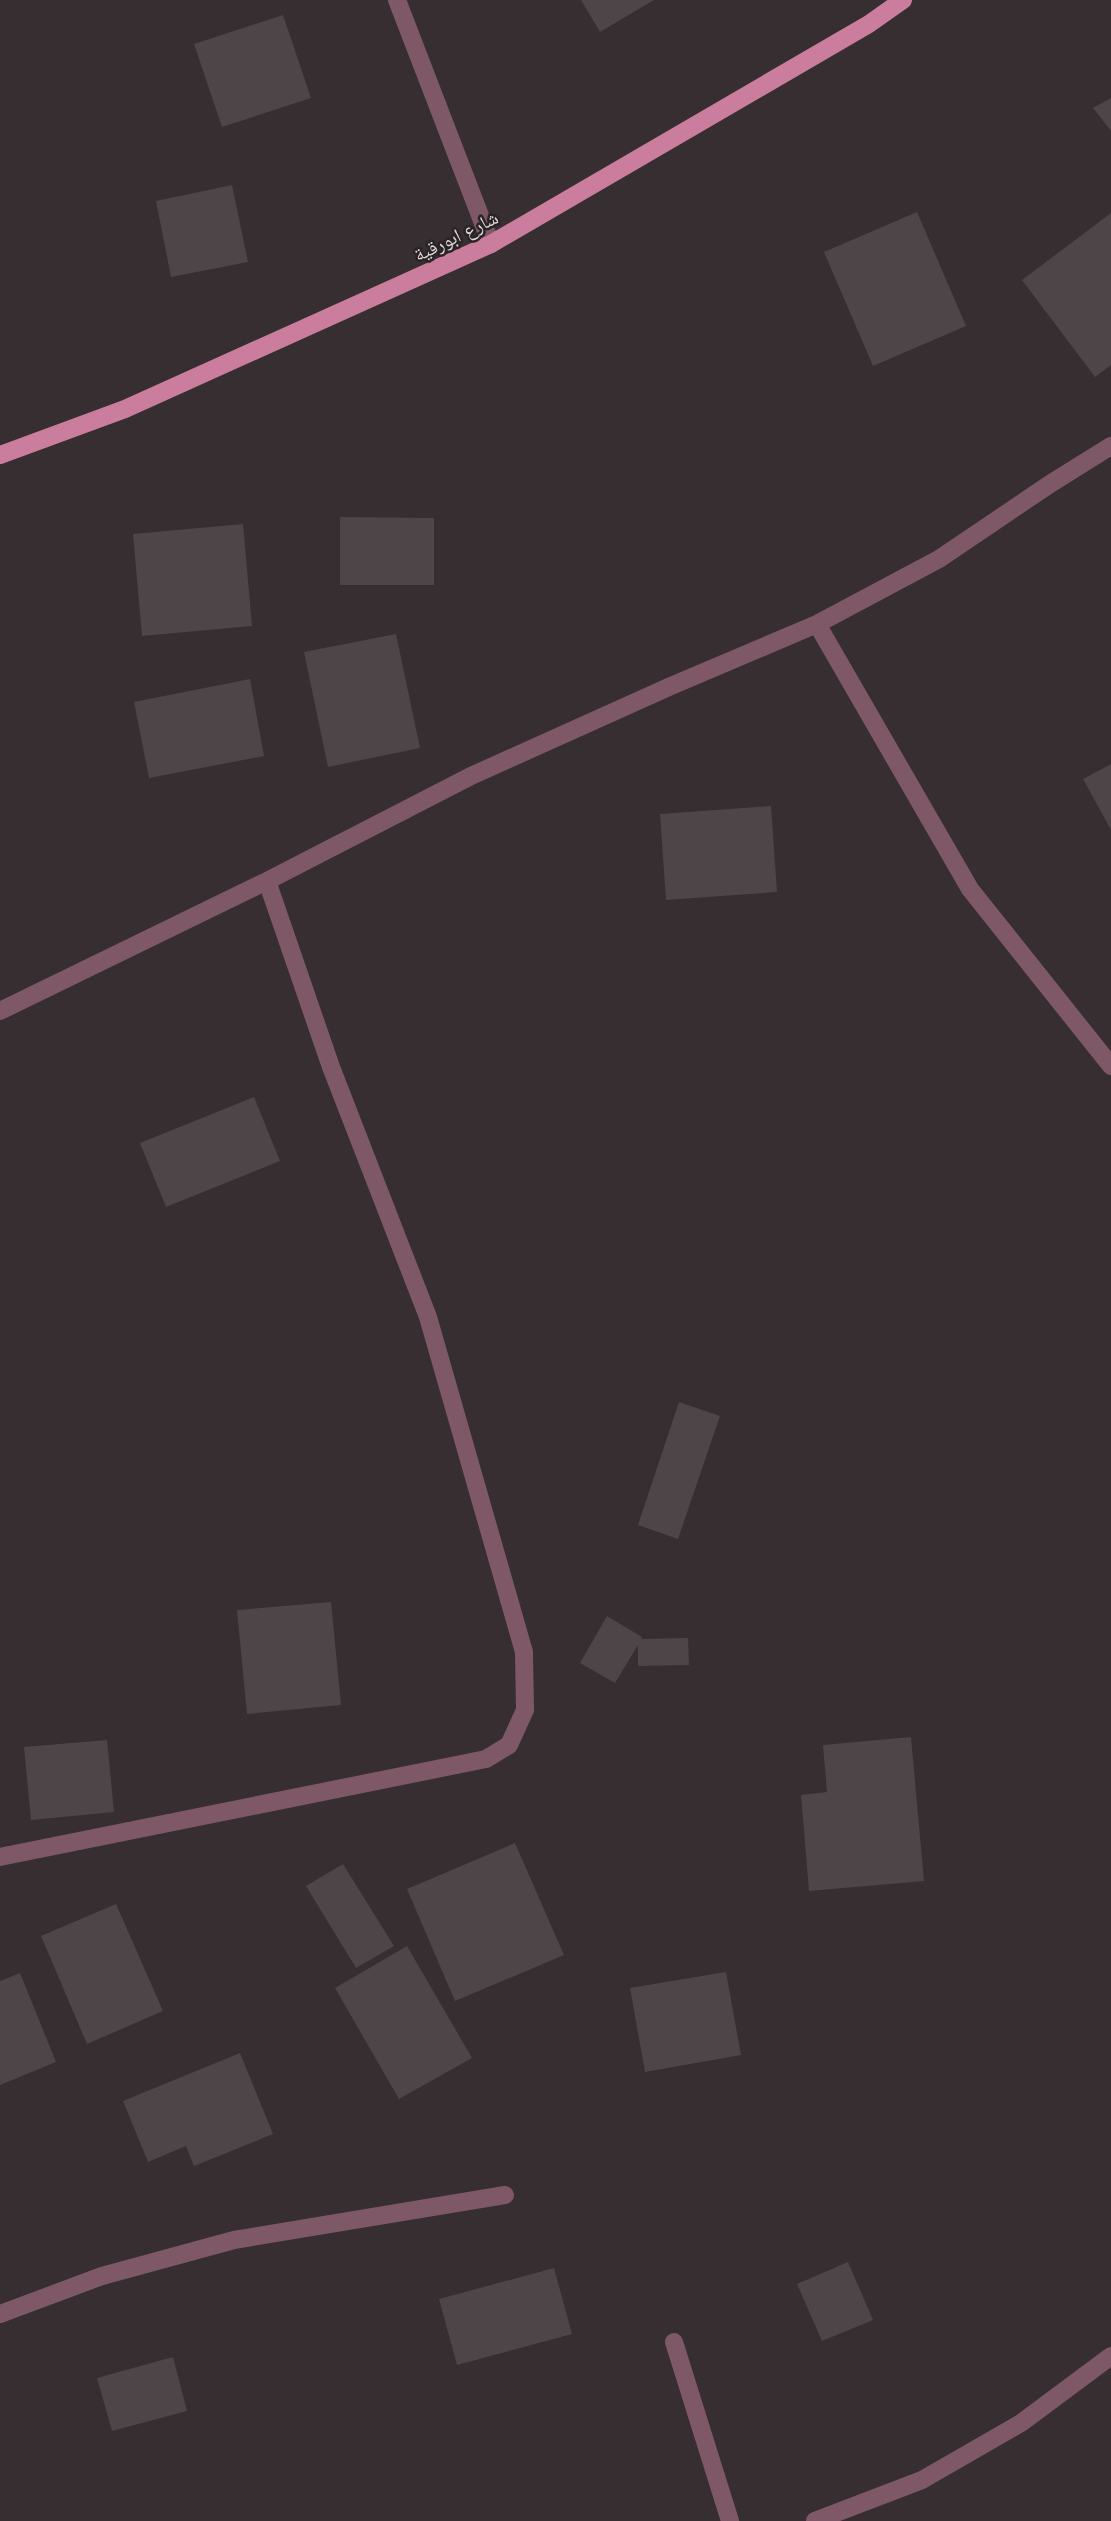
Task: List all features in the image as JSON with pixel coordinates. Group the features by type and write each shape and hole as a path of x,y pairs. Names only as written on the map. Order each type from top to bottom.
{"main road":[{"name":"شارع ابورقية","path":"0,455 125,409 491,244 857,30 903,0"}],"street":[{"path":"397,0 491,244"},
{"path":"0,1011 267,881 471,776 817,624 939,558 1111,446"},
{"path":"817,624 970,889 1111,1066"},
{"path":"0,1857 486,1759 509,1745 525,1710 524,1652 428,1317 331,1067 267,881"},
{"path":"0,2314 102,2276 234,2240 505,2195"},
{"path":"674,2342 730,2521"},
{"path":"815,2521 922,2480 1021,2423 1111,2356"}],"building":[{"path":"581,0 654,0 600,32"},
{"path":"283,15 311,98 222,127 194,44"},
{"path":"1111,98 1111,131 1093,108"},
{"path":"232,185 248,262 171,277 156,201"},
{"path":"917,212 966,326 873,366 824,252"},
{"path":"1111,213 1111,365 1095,377 1022,280"},
{"path":"340,517 434,518 434,585 340,585"},
{"path":"243,524 252,626 142,636 133,534"},
{"path":"396,634 420,748 328,767 304,652"},
{"path":"250,679 264,756 149,778 134,702"},
{"path":"1111,764 1111,830 1083,779"},
{"path":"771,806 777,892 666,900 660,814"},
{"path":"254,1097 280,1161 166,1207 140,1143"},
{"path":"679,1402 720,1416 678,1539 638,1525"},
{"path":"331,1602 341,1705 247,1714 237,1610"},
{"path":"607,1616 642,1637 641,1639 688,1638 689,1665 638,1666 638,1645 615,1683 580,1663"},
{"path":"911,1737 924,1881 809,1891 801,1795 827,1792 823,1745"},
{"path":"107,1740 114,1812 31,1820 24,1747"},
{"path":"515,1843 564,1955 455,2001 407,1889"},
{"path":"343,1864 394,1946 356,1968 306,1886"},
{"path":"116,1904 163,2011 87,2044 41,1936"},
{"path":"407,1946 472,2058 399,2099 335,1988"},
{"path":"726,1972 741,2055 645,2072 630,1988"},
{"path":"20,1973 56,2062 0,2085 0,1981"},
{"path":"240,2053 273,2134 194,2166 186,2146 148,2162 123,2101"},
{"path":"848,2262 873,2320 822,2341 797,2284"},
{"path":"554,2268 572,2334 457,2365 439,2299"},
{"path":"173,2357 187,2411 112,2431 97,2378"}]}
